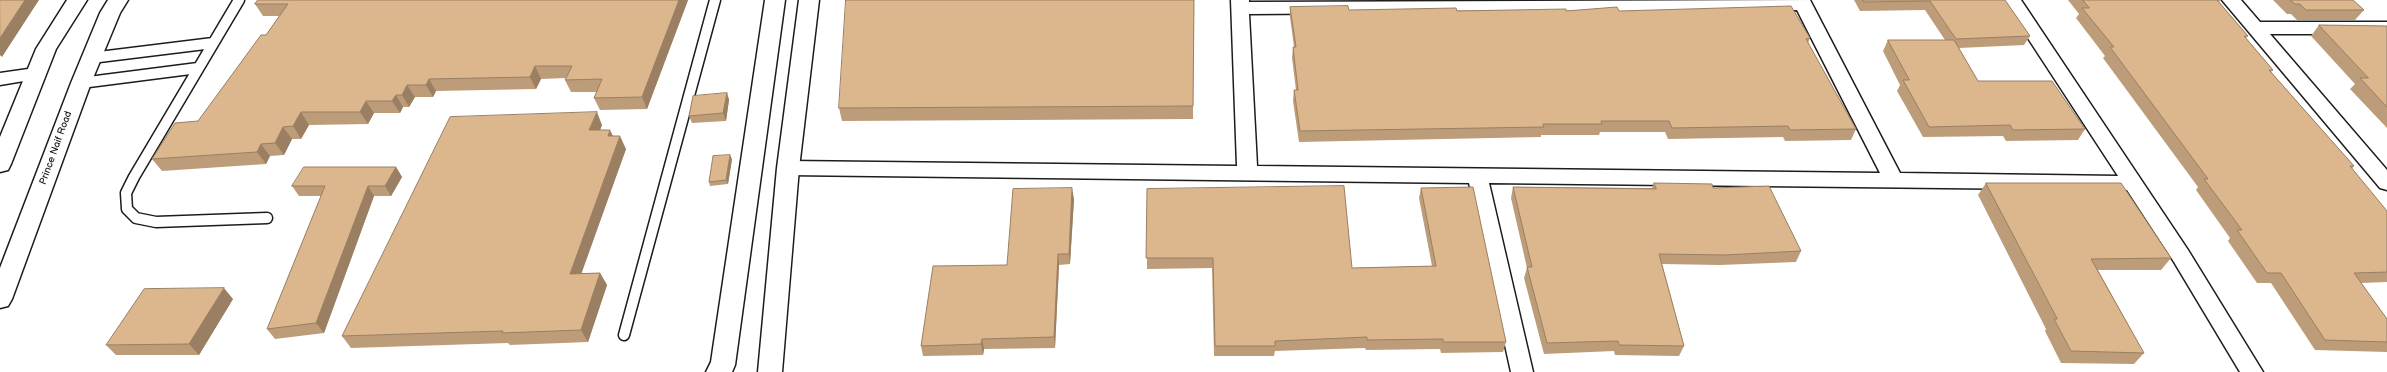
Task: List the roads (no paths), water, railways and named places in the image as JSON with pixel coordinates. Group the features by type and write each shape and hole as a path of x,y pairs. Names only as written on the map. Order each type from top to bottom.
{"street":[{"path":"0,164 46,49 77,0"},
{"name":"Prince Naif Road","path":"0,299 80,83 110,13 118,0"},
{"path":"718,372 723,365 775,0"},
{"path":"770,372 769,366 788,168 809,0"},
{"path":"2012,0 2181,256 2252,372"},
{"path":"2231,0 2387,183"},
{"path":"1247,173 1240,4 1802,2 1894,181"},
{"path":"2255,28 2387,28"},
{"path":"0,79 35,74"},
{"path":"788,168 2133,184"},
{"path":"1477,176 1522,372"}],"lane":[{"path":"238,0 134,177 126,193 127,209 136,218 156,222 267,218"},
{"path":"624,335 715,0"},
{"path":"91,58 213,43"},
{"path":"80,83 198,68"}]}
